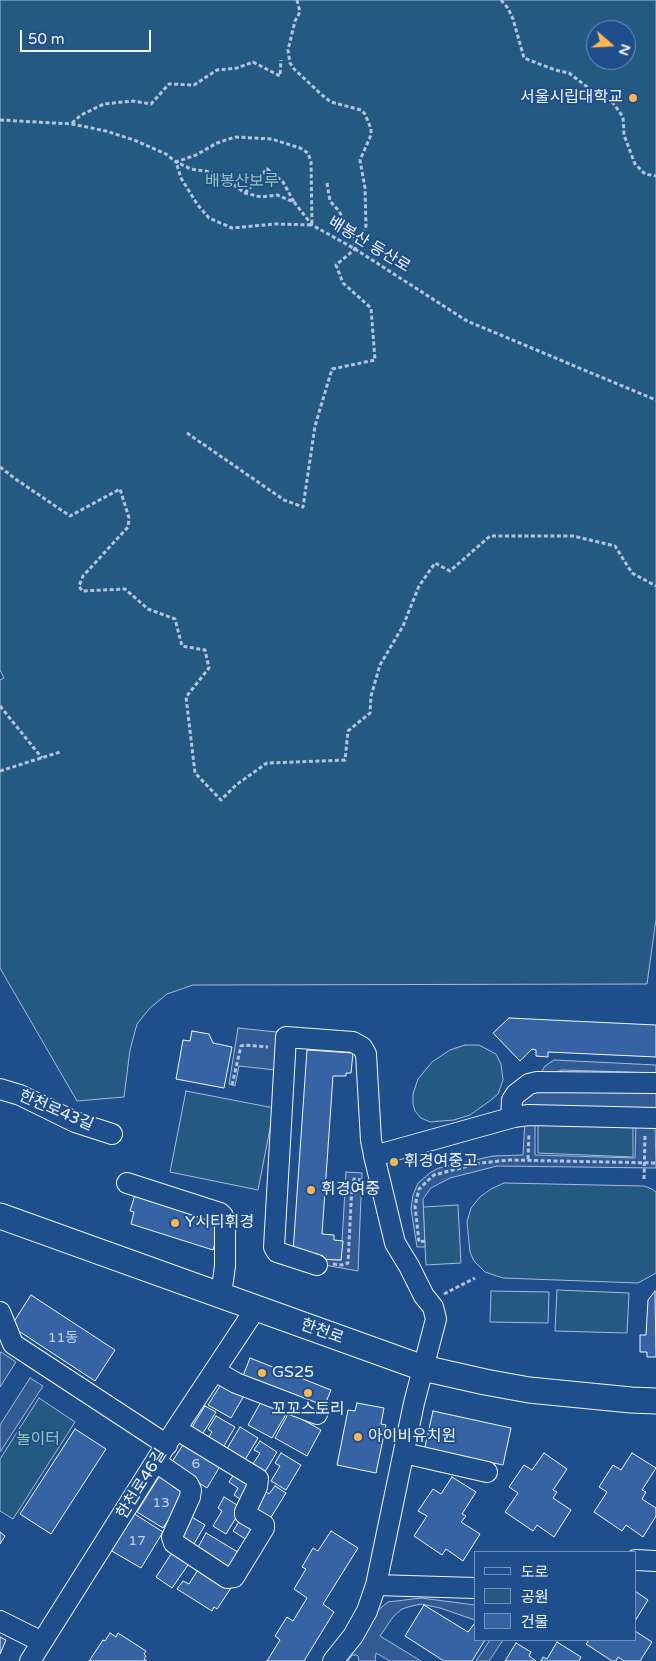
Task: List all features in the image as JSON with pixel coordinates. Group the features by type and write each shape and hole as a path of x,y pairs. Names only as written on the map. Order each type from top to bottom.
{"main road":[{"name":"한천로","path":"0,1216 422,1368 529,1390 656,1401"}],"street":[{"path":"323,1264 278,1252 274,1247 286,1037 353,1042 362,1047 366,1054 374,1156 395,1242 424,1296 433,1307 436,1319 422,1368 376,1585 367,1611 353,1636 333,1661"},
{"path":"520,1117 512,1100 516,1094 529,1084 537,1082 656,1083"},
{"name":"한천로43길","path":"0,1089 20,1096 75,1122 112,1134"},
{"path":"374,1156 520,1117 651,1118"},
{"path":"127,1183 220,1213 223,1216 225,1225 225,1266 221,1295"},
{"name":"한천로46길","path":"30,1661 256,1308"},
{"path":"0,1312 13,1344 172,1437 258,1478 258,1488 245,1512 264,1525 264,1528 234,1577 226,1578 174,1543 172,1536 190,1497 191,1490 188,1484 156,1462"},
{"path":"215,1371 236,1383 317,1414"},
{"path":"404,1453 487,1472"},
{"path":"636,1560 656,1561"},
{"path":"376,1585 473,1588"},
{"path":"0,1621 42,1642"}],"path":[{"path":"187,432 284,500 303,507 315,426 332,369 375,360 371,308 343,283 336,265 355,249 366,226 365,188 360,160 371,129 365,114 361,110 332,102 294,70 290,63 288,50 295,21 300,12 297,0"},
{"path":"501,0 508,8 513,19 524,58 555,70 569,73 613,104 623,117 626,142 635,164 645,174 656,176"},
{"path":"72,124 81,115 104,104 133,100 151,104 169,84 194,85 217,70 238,68 253,62 280,76 280,60"},
{"path":"0,120 94,127 134,140 166,154 190,169 210,172 223,177 245,193 262,197 277,195 294,202"},
{"path":"235,137 272,139 300,148 308,153 311,162 312,225 275,224 232,228 221,224 209,218 197,204 177,170 176,162 235,137"},
{"name":"배봉산 등산로","path":"245,193 267,169 283,182 294,202 312,225 355,249 467,321 656,400"},
{"path":"327,183 330,201 339,212 354,239 355,249"},
{"path":"0,467 70,516 120,490 130,518 128,527 83,576 78,586 82,591 125,589 148,609 175,619 182,646 205,650 209,668 186,697 195,773 221,800 236,785 267,763 345,760 348,731 370,713 371,696 380,664 403,626 419,586 435,563 450,571 490,536 573,536 615,546 632,573 656,586"},
{"path":"0,706 42,758"},
{"path":"0,771 60,752"},
{"path":"232,1085 241,1046 244,1044 286,1049"},
{"path":"520,1117 528,1160"},
{"path":"644,1179 644,1162 651,1118"},
{"path":"425,1241 419,1242 415,1206 419,1189 434,1175 480,1163 502,1160 656,1163"},
{"path":"323,1264 342,1265 348,1263 352,1184 354,1180 362,1180"},
{"path":"439,1298 474,1278"}],"green space":[{"name":"배봉산보루","path":"0,0 656,0 656,919 647,984 193,985 167,994 150,1008 137,1024 130,1050 124,1097 77,1101 0,968 0,680 4,678 0,670"},
{"path":"465,1045 479,1045 496,1054 501,1064 503,1080 498,1094 470,1115 454,1120 430,1122 421,1118 415,1111 413,1104 413,1094 418,1079 432,1062 450,1050"},
{"path":"186,1091 274,1108 258,1190 170,1172"},
{"path":"538,1118 633,1121 633,1157 538,1153"},
{"path":"504,1183 644,1186 652,1189 656,1192 656,1273 638,1283 503,1278 485,1272 474,1261 470,1252 467,1222 471,1208 480,1197"},
{"path":"458,1205 461,1263 426,1265 423,1207"},
{"path":"557,1290 629,1293 627,1333 555,1331"},
{"path":"491,1291 549,1292 548,1323 490,1322"},
{"name":"놀이터","path":"39,1398 75,1422 13,1519 0,1511 0,1459"}],"shaded area":[{"path":"238,1028 286,1033 285,1071 239,1066 235,1086 229,1084"},
{"path":"554,1060 656,1065 656,1073 562,1070 538,1078 545,1066"},
{"path":"656,1088 656,1112 516,1111 528,1089"},
{"path":"535,1119 535,1155 635,1158 636,1120 655,1121 656,1168 497,1166 450,1178 431,1188 423,1199 425,1247 417,1247 411,1209 413,1195 418,1183 439,1168 493,1156 523,1155 525,1120"},
{"path":"346,1172 362,1173 358,1271 319,1264 318,1259 341,1260"},
{"path":"0,1353 16,1362 0,1387"},
{"path":"30,1378 43,1386 0,1452 0,1425"},
{"path":"421,1598 473,1605 473,1619 440,1608 421,1604 408,1607 402,1609 393,1617 380,1636 421,1661 390,1661 376,1653 375,1661 359,1661 358,1656 352,1655 348,1661 344,1661 377,1611 388,1602"},
{"path":"489,1641 502,1641 489,1661 476,1661"}],"building":[{"path":"509,1018 656,1025 656,1057 548,1052 548,1057 536,1056 536,1050 532,1049 520,1061 493,1033"},
{"path":"192,1031 209,1034 213,1043 232,1047 224,1088 176,1079 183,1040 190,1041"},
{"name":"휘경여중","path":"307,1050 353,1053 351,1073 346,1073 346,1076 333,1076 322,1234 334,1235 334,1240 343,1241 341,1260 318,1259 318,1254 293,1252"},
{"name":"Y시티휘경","path":"135,1195 218,1222 220,1228 213,1250 131,1224 134,1212 130,1211"},
{"path":"655,1291 656,1357 647,1357 647,1352 640,1352 640,1335 646,1335 648,1300"},
{"path":"31,1295 115,1350 95,1381 11,1326"},
{"path":"250,1358 331,1390 322,1412 241,1381"},
{"path":"223,1381 245,1394 231,1418 208,1405"},
{"path":"262,1400 286,1414 272,1438 248,1425"},
{"path":"357,1403 384,1408 381,1424 386,1425 376,1473 337,1465 348,1410 355,1411"},
{"path":"205,1406 216,1412 200,1438 189,1432"},
{"path":"433,1411 511,1428 503,1465 452,1454 452,1457 424,1451"},
{"path":"289,1412 321,1430 307,1456 275,1438"},
{"path":"216,1416 235,1427 221,1451 208,1438 212,1432 208,1429"},
{"path":"240,1427 258,1438 243,1463 225,1452"},
{"path":"75,1429 106,1449 51,1534 20,1514"},
{"path":"186,1440 222,1463 207,1488 170,1465"},
{"path":"260,1441 277,1452 263,1475 251,1467 260,1453 254,1450"},
{"path":"281,1453 301,1465 286,1490 271,1481 280,1466 275,1463"},
{"path":"544,1453 567,1469 553,1490 557,1492 553,1498 571,1510 554,1537 537,1525 533,1531 505,1512 518,1493 509,1487 524,1465 532,1470"},
{"path":"632,1453 656,1468 642,1490 646,1492 642,1499 656,1508 656,1516 643,1537 626,1525 622,1531 594,1512 607,1492 599,1487 613,1465 621,1470"},
{"path":"236,1471 255,1482 243,1501 234,1495 238,1488 229,1482"},
{"path":"162,1472 176,1480 172,1486 185,1494 163,1528 137,1512"},
{"path":"452,1477 476,1492 462,1514 466,1516 461,1522 480,1534 463,1561 446,1549 442,1555 414,1536 427,1516 418,1511 433,1489 441,1494"},
{"path":"275,1486 286,1493 268,1522 250,1510 266,1492 269,1494"},
{"path":"224,1497 242,1508 226,1534 213,1526 222,1511 218,1508"},
{"path":"133,1513 163,1532 141,1568 110,1550"},
{"path":"190,1516 205,1525 191,1549 177,1537"},
{"path":"242,1517 259,1527 250,1542 233,1531"},
{"path":"331,1531 358,1548 323,1604 334,1612 304,1661 267,1661 280,1640 275,1636 287,1617 293,1621 307,1598 294,1589 306,1569 302,1567 313,1548 318,1551"},
{"path":"0,1532 5,1536 0,1544"},
{"path":"206,1533 241,1554 230,1572 196,1551"},
{"path":"173,1551 190,1562 172,1588 156,1577"},
{"path":"199,1568 231,1588 217,1609 214,1607 212,1611 177,1589 183,1581 189,1584"},
{"path":"636,1592 648,1600 636,1619"},
{"path":"424,1605 468,1632 473,1625 473,1641 484,1641 472,1661 444,1661 405,1636"},
{"path":"636,1632 652,1642 640,1661 624,1661 618,1657 616,1661 612,1661 586,1644 588,1641 636,1641"},
{"path":"110,1633 116,1637 118,1633 146,1651 144,1659 147,1661 89,1661"},
{"path":"0,1637 6,1640 0,1654"},
{"path":"557,1642 581,1657 579,1661 541,1661 543,1657 547,1659"},
{"path":"516,1643 531,1652 529,1656 536,1661 505,1661"}],"place":[{"name":"서울시립대학교","path":"633,98"},
{"name":"휘경여중고","path":"394,1162"},
{"name":"휘경여중","path":"311,1190"},
{"name":"Y시티휘경","path":"175,1223"},
{"name":"GS25","path":"262,1373"},
{"name":"꼬꼬스토리","path":"308,1393"},
{"name":"아이비유치원","path":"358,1437"}]}
